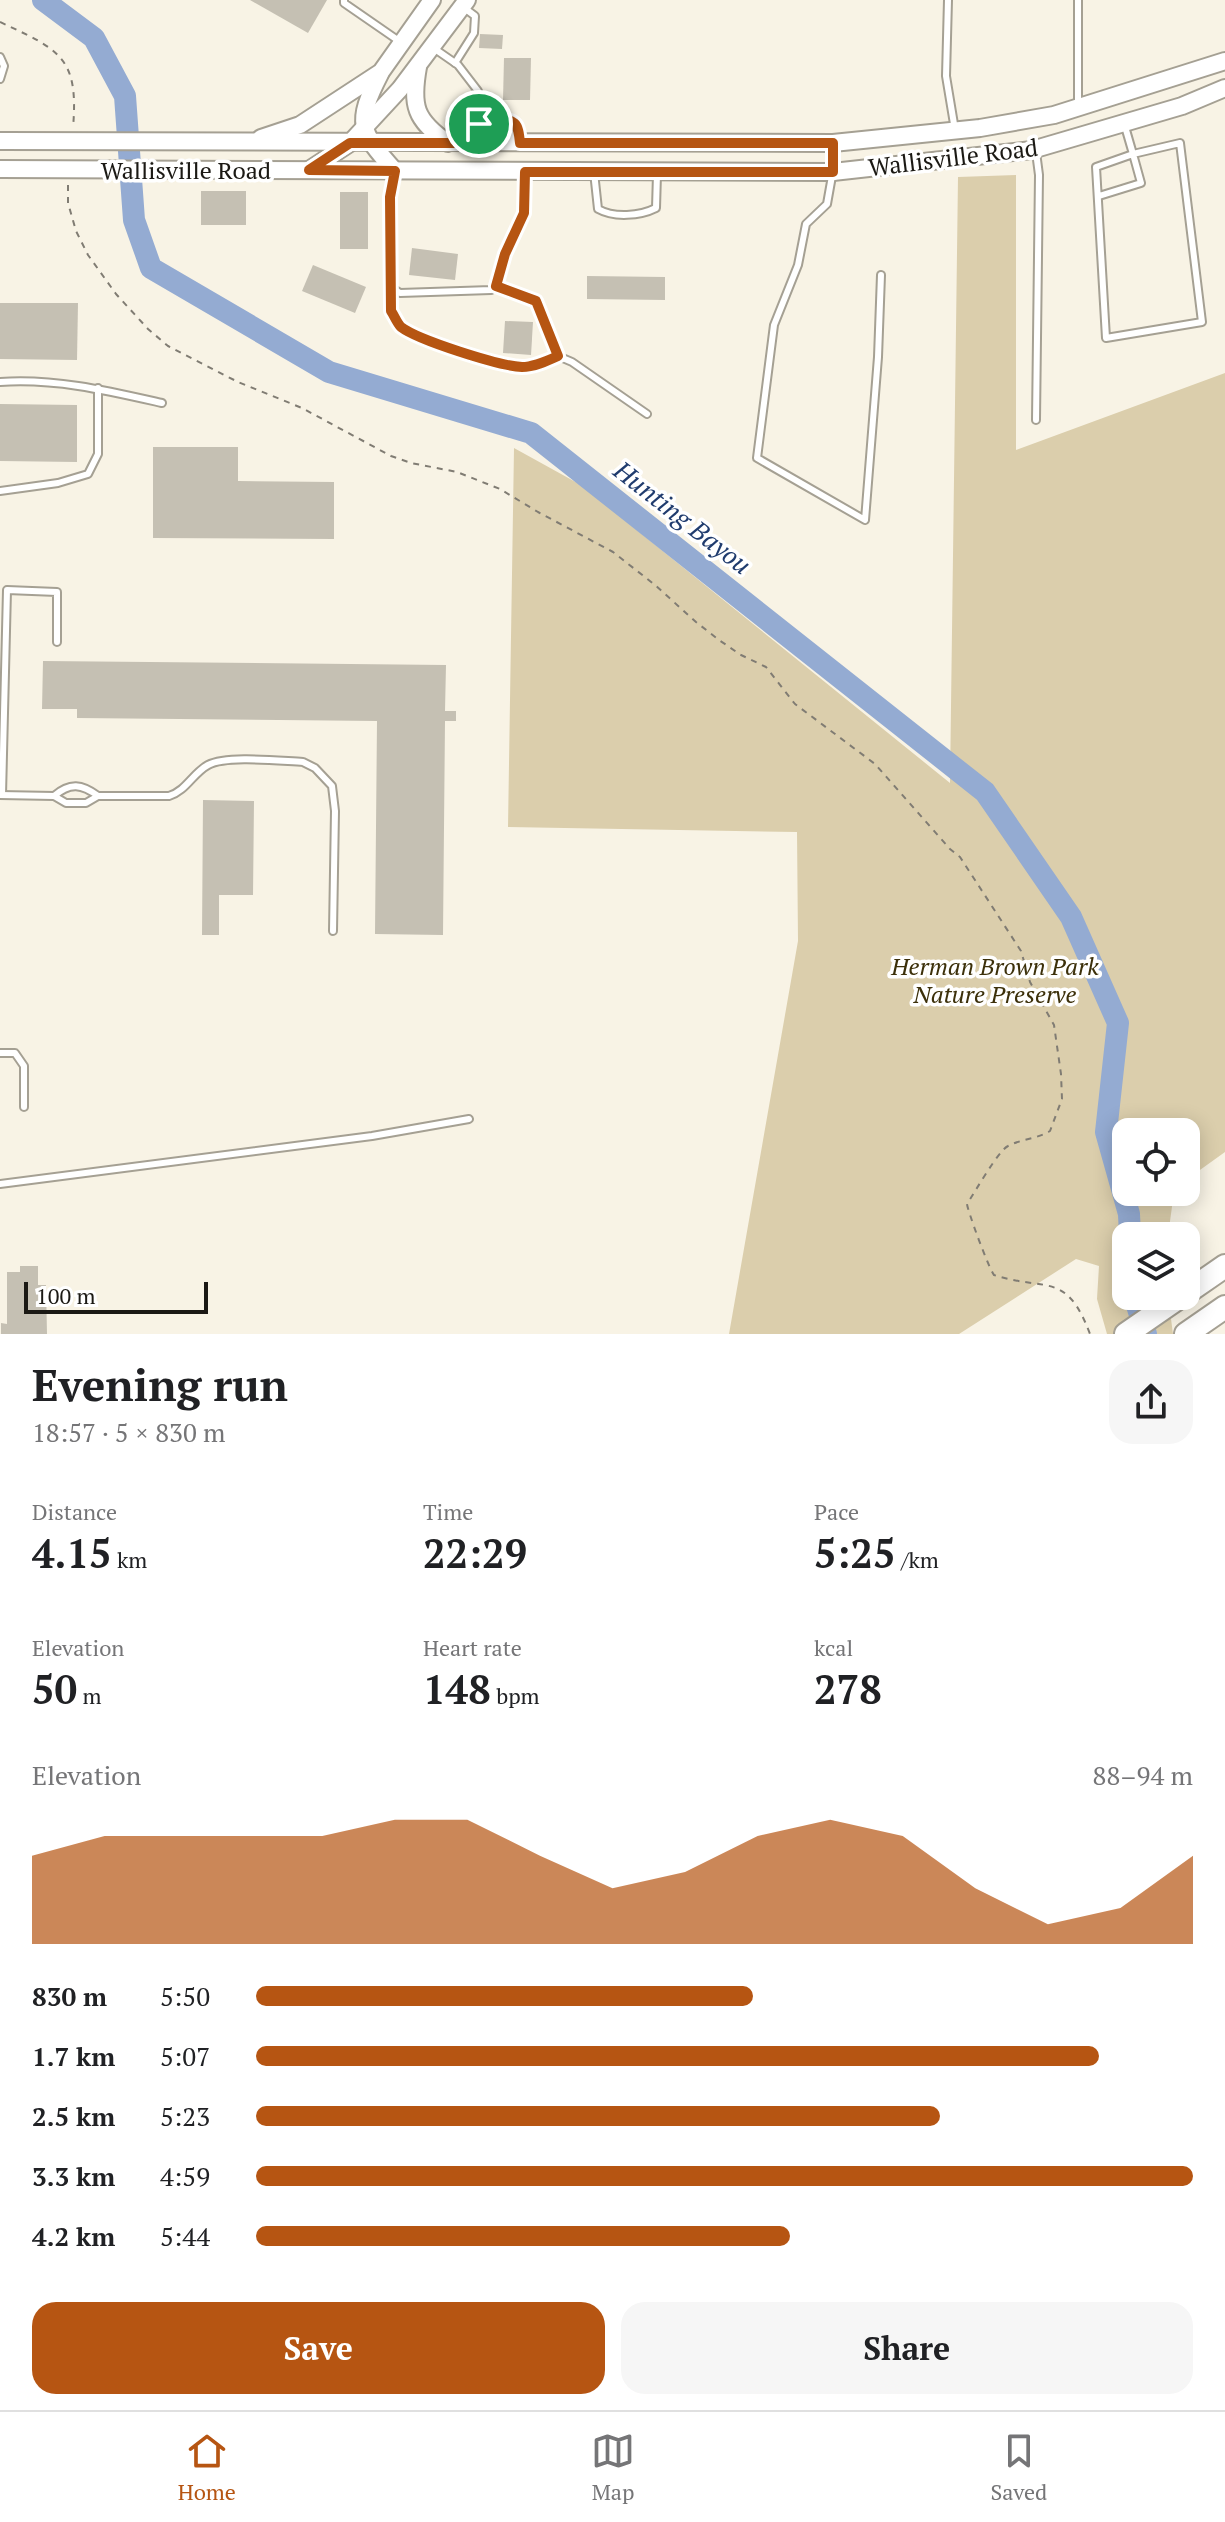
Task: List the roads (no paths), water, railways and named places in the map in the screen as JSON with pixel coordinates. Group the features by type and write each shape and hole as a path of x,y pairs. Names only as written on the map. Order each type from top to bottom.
{"highway":[{"path":"1200,1283 1218,1270"},
{"path":"1126,1334 1161,1310"},
{"path":"1186,1334 1220,1311"}],"main road":[{"path":"395,171 367,136 364,114 369,95 381,72 432,0"},
{"path":"309,170 350,143 367,136 461,2"},
{"name":"Wallisville Road","path":"367,136 448,143 833,143 955,130 1054,115 1225,61"},
{"path":"419,64 414,91 415,107 429,130 448,143"},
{"path":"250,143 300,125 381,72"},
{"name":"Wallisville Road","path":"0,169 833,172 1036,149 1182,106 1225,88"},
{"path":"1076,108 1083,135"},
{"path":"955,130 960,158"},
{"name":"Wallisville Road","path":"0,141 350,143"},
{"path":"833,143 833,172"},
{"path":"581,144 588,172"}],"lane":[{"path":"344,0 344,3 402,43"},
{"path":"948,0 946,76 955,130"},
{"path":"1076,108 1078,0"},
{"path":"455,63 476,28 475,16 461,2"},
{"path":"432,47 455,63 478,91 479,143"},
{"path":"0,57 4,66 0,79"},
{"path":"479,124 493,120 511,121 518,127 520,143"},
{"path":"1099,196 1141,183 1124,123"},
{"path":"1180,143 1202,322 1106,338 1096,167 1133,154 1180,143"},
{"path":"1036,149 1039,175 1036,420"},
{"path":"395,171 390,197 390,281 391,311 400,326 440,345 523,367 558,356"},
{"path":"392,288 400,293 491,290 496,286 505,254 524,213 525,172"},
{"path":"588,172 598,209 606,213 644,214 656,208 656,172"},
{"path":"833,172 827,204 806,224 798,265 774,325 757,458 865,520 881,275"},
{"path":"496,286 536,301 558,356 572,362 647,414"},
{"path":"0,382 45,382 98,388 162,403"},
{"path":"0,491 58,483 88,474 98,454 98,388"},
{"path":"57,642 57,592 7,590 1,795 54,796 66,803 86,803 98,796 169,796 178,793 199,771 220,761 303,762 315,768 332,786 335,811 333,931"},
{"path":"54,796 67,787 86,787 98,796"},
{"path":"0,1053 15,1053 24,1066 24,1107"},
{"path":"0,1184 372,1136 469,1119"}],"waterway":[{"name":"Hunting Bayou","path":"43,0 94,38 125,96 134,220 151,268 329,372 531,433 985,792 1071,917 1118,1023 1106,1132 1129,1222"},
{"name":"Hunting Bayou","path":"1138,1310 1146,1334"}],"park label":[{"name":"Herman Brown Park Nature Preserve","path":"995,980"}]}
